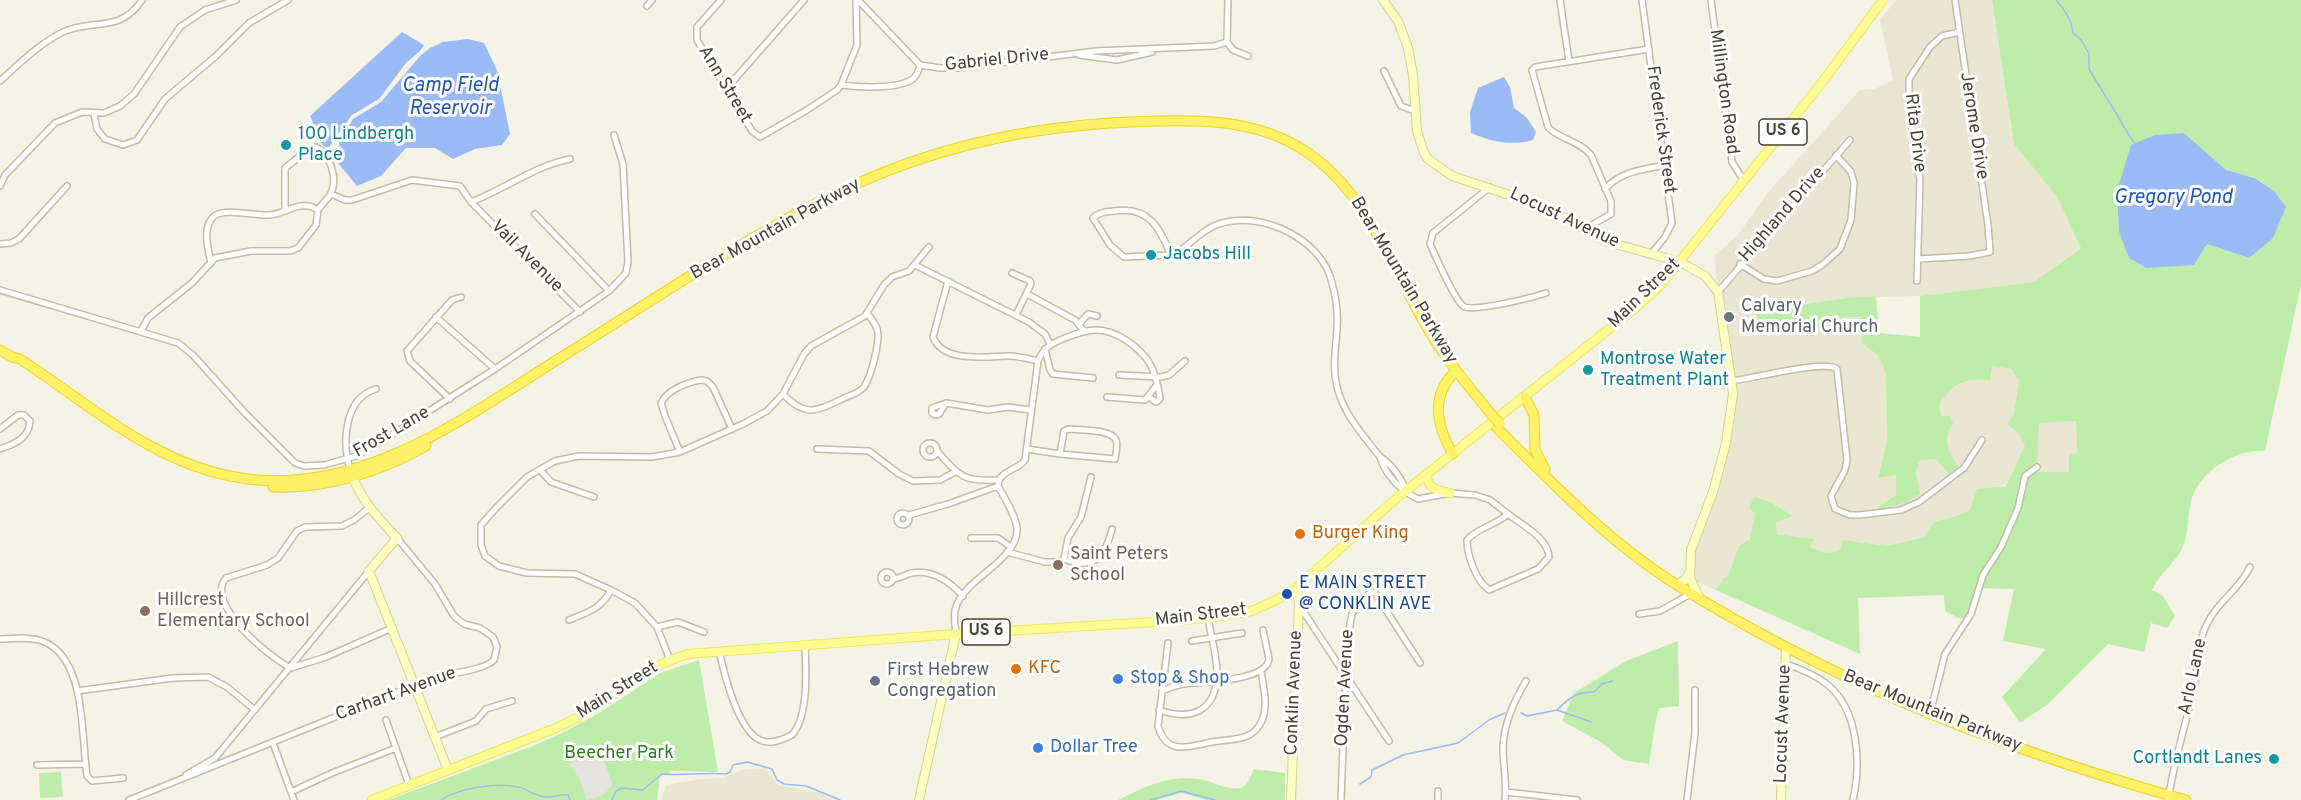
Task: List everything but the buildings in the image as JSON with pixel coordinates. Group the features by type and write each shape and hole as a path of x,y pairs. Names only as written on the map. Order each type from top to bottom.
{"highway":[{"name":"Bear Mountain Parkway","path":"351,473 441,432 749,241 864,180 932,154 981,142 1053,129 1125,122 1200,121 1239,125 1281,138 1314,156 1341,182 1362,208 1434,339 1490,417"},
{"name":"Bear Mountain Parkway","path":"0,350 20,359 142,442 199,468 238,478 275,481 351,473 385,466 429,444 796,220 854,191 907,169 961,152 1017,140 1081,131 1163,127 1228,129 1268,139 1304,157 1335,184 1360,216 1423,331 1452,375 1557,487 1607,532 1656,570 1786,648 1876,692 2046,757 2168,798 2186,800"},
{"path":"1452,375 1442,388 1438,406 1440,426 1453,454"},
{"path":"1525,397 1534,415 1535,450 1545,469"},
{"name":"Bear Mountain Parkway","path":"1498,425 1610,528 1696,595"},
{"path":"1524,448 1532,440 1534,434"}],"main road":[{"name":"Main Street","path":"372,800 556,728 585,714 636,677 688,654 1208,618 1252,611 1276,600 1297,587 1406,491 1640,304 1680,262 1820,85 1883,0"},
{"path":"1427,475 1428,483 1432,488 1450,494"}],"street":[{"path":"0,81 62,32 117,22 142,0"},
{"path":"0,186 5,175 54,123 82,112 94,114 115,109 134,94 180,27 205,10 236,0"},
{"path":"94,114 97,129 105,139 123,145 137,140 165,99 216,56 249,23 288,0"},
{"path":"646,6 652,0"},
{"name":"Ann Street","path":"722,0 697,27 696,35 703,53 756,136 762,136 807,110 841,85"},
{"path":"726,89 804,0"},
{"path":"857,0 920,65 915,76 904,82 861,87 841,85 857,45 857,0"},
{"path":"1228,0 1227,42 1233,50 1248,56"},
{"name":"Locust Avenue","path":"1383,0 1398,21 1408,48 1420,144 1428,159 1452,176 1533,201 1605,241 1680,262 1705,276 1718,292"},
{"path":"1560,0 1569,61"},
{"name":"Frederick Street","path":"1642,0 1672,223 1665,237 1651,254"},
{"name":"Millington Road","path":"1711,0 1732,162 1744,181"},
{"name":"Jerome Drive","path":"1919,259 1969,256 1990,252 1955,0"},
{"name":"Rita Drive","path":"1917,281 1920,179 1909,110 1909,79 1930,47 1942,36 1959,32"},
{"name":"Gabriel Drive","path":"920,65 958,68 1108,50 1214,46 1227,42"},
{"name":"Gabriel Drive","path":"1074,54 1117,60 1161,49"},
{"path":"1583,230 1612,212 1611,201 1587,150 1573,140 1552,132 1548,127 1532,70 1535,67 1648,49"},
{"path":"1384,71 1401,106 1415,111"},
{"name":"Frost Lane","path":"0,290 168,339 187,350 295,463 316,466 348,459 377,444 495,369 609,291 626,273 628,262 623,164 614,135"},
{"name":"Highland Drive","path":"1718,292 1850,140"},
{"path":"141,331 148,318 192,283 211,262 220,256 250,251 290,251 298,248 316,225 318,210 331,194 333,180 330,161 323,150 312,147 285,168 285,211"},
{"path":"1740,264 1764,279 1777,281 1812,271 1840,249 1851,220 1854,183 1851,172 1836,155"},
{"name":"Vail Avenue","path":"471,202 494,193 550,163 570,159"},
{"path":"1605,189 1614,179 1624,174 1665,165"},
{"name":"Vail Avenue","path":"331,194 345,201 352,200 412,180 460,186 471,202 580,312"},
{"path":"0,244 11,243 19,239 67,186"},
{"path":"1490,187 1430,236 1430,244 1456,297 1462,306 1472,308 1527,299 1546,293"},
{"path":"211,262 207,230 211,220 217,214 225,212 271,215 306,206 318,210"},
{"path":"1171,255 1164,239 1152,221 1143,213 1128,209 1099,213 1093,218 1110,245 1124,256 1171,255 1210,228 1234,220 1252,220 1268,225 1298,238 1310,247 1329,271 1332,281 1337,326 1335,374 1340,395 1348,415 1380,457 1382,464 1399,487 1413,497 1423,499 1450,494 1483,496 1508,514 1544,543 1549,550 1549,557 1538,569 1489,590 1481,582 1469,556 1467,540 1473,534 1500,522 1508,514"},
{"path":"536,214 609,291"},
{"path":"670,660 657,627 635,603 575,574 528,573 506,569 485,556 481,545 482,525 496,507 527,477 555,461 579,456 652,457 680,452 767,411 783,394 811,346 867,313 884,285 892,277 909,271 930,248"},
{"path":"915,265 1040,329 1050,344"},
{"path":"1012,273 1030,281 1031,287 1016,315"},
{"path":"948,281 933,337 939,346 966,357 980,359 1011,356 1038,361"},
{"path":"1639,614 1660,611 1696,595 1689,573 1693,544 1713,492 1726,442 1732,394 1718,292"},
{"path":"1027,294 1075,320 1084,331"},
{"path":"450,399 407,356 409,347 436,317 452,300 461,297"},
{"path":"783,394 801,409 811,411 825,408 861,390 867,381 878,338 876,326 867,313"},
{"path":"1079,324 1088,314 1097,316"},
{"path":"436,317 495,369"},
{"path":"909,515 948,504 999,483 1005,471 1022,464 1027,449 1030,410 1038,361 1050,344 1084,331 1105,331 1127,342 1146,358 1154,376 1159,390 1159,402 1154,402 1149,397"},
{"path":"1045,349 1053,374 1093,378"},
{"path":"1119,375 1169,375 1185,361"},
{"path":"1731,381 1817,365 1831,365 1837,369 1847,460 1845,470 1831,491 1831,498 1835,509 1850,515 1889,512 1908,507 1949,482 1964,468 1982,440"},
{"path":"680,452 664,416 661,403 668,393 704,380 711,385 732,429"},
{"path":"1107,397 1141,400 1149,397 1156,386"},
{"path":"351,473 347,427 351,413 361,397 376,388"},
{"path":"946,403 988,410 1008,407 1030,410"},
{"path":"0,429 18,415 24,415 30,421 28,432 20,441 0,449"},
{"path":"1027,449 1060,454 1115,459 1116,441 1107,432 1069,429 1064,431 1060,454"},
{"path":"818,449 869,451 913,482 940,480 955,472"},
{"path":"938,452 960,476 999,483"},
{"path":"1930,714 1945,654 1971,614 1983,574 2006,537 2018,508 2025,476 2037,467"},
{"path":"540,470 551,482 594,497"},
{"name":"Carhart Avenue","path":"177,780 414,685 445,674 488,665 494,660 497,647 493,637 489,633 465,624 454,616 430,577 369,508 351,473"},
{"path":"1064,559 1068,538 1082,517 1090,477"},
{"path":"919,800 956,634 956,608 963,596 1009,549 1016,537 1015,521 999,483"},
{"path":"291,668 266,651 237,624 229,611 222,591 222,583 225,578 272,562 283,553 297,531 315,526 342,526 369,508"},
{"path":"971,538 998,538 1009,549 1045,562 1061,562 1064,559 1084,563 1099,558 1106,549 1112,529"},
{"path":"129,800 177,780 215,758 397,538"},
{"name":"Arlo Lane","path":"2168,798 2174,761 2195,680 2204,631 2211,617 2243,580 2250,567"},
{"path":"369,571 448,770"},
{"path":"894,579 911,573 928,572 945,581 963,596"},
{"path":"1681,582 1689,573"},
{"name":"Conklin Avenue","path":"1291,800 1299,604 1297,587"},
{"path":"569,620 597,609 611,590"},
{"name":"Ogden Avenue","path":"1341,800 1347,640 1352,614 1367,595 1373,592 1377,596 1420,663"},
{"path":"1299,604 1389,741"},
{"path":"1159,710 1184,716 1198,712 1208,702 1216,680 1216,667 1208,618"},
{"path":"657,627 678,622 704,632"},
{"path":"291,668 326,657 392,628"},
{"path":"1162,691 1177,685 1240,677 1261,671 1269,659 1263,630"},
{"path":"1192,640 1242,633"},
{"path":"0,639 39,640 56,649 66,663 77,691 88,778 92,781 123,778"},
{"path":"1168,643 1158,726 1161,735 1170,744 1176,746 1190,748 1214,741 1241,739 1256,728 1263,718 1261,671"},
{"path":"719,651 733,702 747,728 757,739 769,742 792,735 799,723 805,687 806,645"},
{"name":"Locust Avenue","path":"1781,800 1786,648"},
{"path":"1786,664 1823,680 1834,690 1843,704 1856,741 1858,767 1852,800"},
{"path":"77,691 173,678 208,676 227,687 255,710"},
{"path":"1505,800 1503,748 1505,731 1509,713 1527,681"},
{"path":"1687,800 1695,733 1695,690"},
{"path":"435,737 476,721 486,709 512,701"},
{"path":"386,720 409,785"},
{"path":"273,743 294,800"},
{"path":"291,792 396,748"},
{"path":"38,765 86,764"},
{"path":"1438,792 1438,800"},
{"path":"1506,792 1577,800"}],"shaded area":[{"path":"1896,0 1992,0 2014,144 2057,197 2081,247 2034,282 1920,296 1846,298 1756,312 1835,318 1861,317 1862,342 1878,354 1886,374 1887,440 1878,477 1896,475 1896,495 1879,507 1904,503 1919,461 1936,459 1960,468 1949,454 1946,442 1948,430 1939,406 1954,386 1968,380 1990,380 1991,366 2011,369 2019,381 2014,415 2025,445 2006,485 1977,489 1970,510 1934,522 1924,537 1887,546 1843,540 1839,551 1826,553 1810,547 1814,539 1777,534 1776,523 1792,516 1755,512 1750,539 1739,546 1728,576 1723,579 1716,590 1692,580 1692,560 1696,542 1728,445 1735,406 1722,294 1717,282 1714,256 1738,235 1766,195 1860,90 1875,89 1893,80 1880,20"},
{"path":"2076,421 2077,453 2069,473 2037,472 2039,423"},
{"path":"592,750 599,760 603,759 613,785 602,796 587,800 579,778 569,764"},
{"path":"765,768 778,785 820,793 832,800 661,800 666,785 724,778 740,770"}],"green space":[{"path":"1992,0 2301,0 2301,285 2265,451 2243,454 2221,463 2197,488 2190,504 2186,537 2182,549 2152,590 2163,596 2175,616 2167,628 2151,623 2144,652 2108,644 2047,705 2020,723 2002,697 2046,649 2003,641 2014,589 1978,588 1965,619 1945,611 1944,595 1858,598 1860,654 1716,590 1723,579 1728,576 1739,546 1750,539 1755,513 1749,508 1754,497 1770,502 1793,516 1776,523 1777,534 1814,539 1810,547 1826,553 1839,551 1843,540 1887,546 1924,537 1934,522 1970,510 1977,489 2006,486 2025,445 2020,436 2007,423 2014,414 2019,381 2011,369 1992,366 1990,380 1966,381 1954,387 1939,406 1942,416 1950,416 1953,423 1947,441 1952,457 1960,468 1950,475 1936,459 1919,461 1916,472 1920,494 1904,503 1879,510 1878,507 1896,495 1896,475 1878,478 1887,440 1886,374 1878,355 1862,343 1861,317 1836,318 1834,325 1759,335 1756,312 1846,298 1876,296 1879,333 1920,337 1920,296 2034,282 2081,248 2057,197 2014,144","holes":["2184,133 2226,170 2256,178 2274,191 2249,258 2207,244 2146,268 2129,258 2119,232","2076,421 2077,453 2069,454 2069,472 2037,472 2039,423"]},
{"path":"1678,641 1679,706 1659,708 1649,764 1623,760 1601,742 1562,721 1574,693 1626,661"},
{"name":"Beecher Park","path":"699,660 718,772 671,771 660,776 657,800 388,800 562,733 601,712 660,673"},
{"path":"1254,769 1285,773 1285,800 1206,800 1182,793 1156,800 1118,800 1167,780 1199,779 1235,789 1246,785"},
{"path":"61,772 63,797 40,798 39,773"}],"water":[{"name":"Camp Field Reservoir","path":"402,32 424,45 406,63 379,99 352,115 327,150 308,126 313,122 310,116"},
{"name":"Camp Field Reservoir","path":"468,39 484,43 497,70 510,134 502,145 475,149 453,159 435,148 406,148 381,176 357,186 338,163 342,160 339,143 353,119 381,102 420,56 430,48 443,42"},
{"path":"1504,77 1510,87 1514,108 1527,118 1536,132 1533,140 1517,143 1502,142 1471,133 1470,112 1478,88"},
{"name":"Gregory Pond","path":"2184,133 2226,170 2255,178 2274,191 2286,207 2273,238 2249,258 2207,244 2194,265 2146,268 2129,258 2119,232 2117,191 2131,145 2155,135"}],"waterway":[{"path":"2056,0 2067,15 2073,33 2082,41 2089,54 2089,69 2134,143"},
{"path":"1558,709 1574,696 1594,692 1602,684 1612,681"},
{"path":"1521,713 1527,716 1557,710 1591,722"},
{"path":"1360,784 1371,777 1372,770 1403,755 1458,743 1489,720 1505,713"},
{"path":"612,800 616,791 622,788 643,790 662,774 726,774 730,772 733,765 747,762 772,769 777,780 784,784 806,786 840,800"},
{"path":"441,800 468,789 500,785 518,787 545,797 568,795 570,800"},
{"path":"1151,800 1181,791 1215,800"}],"place":[{"name":"100 Lindbergh Place","path":"286,145"},
{"name":"Jacobs Hill","path":"1151,255"},
{"name":"Calvary Memorial Church","path":"1729,317"},
{"name":"Montrose Water Treatment Plant","path":"1588,370"},
{"name":"Burger King","path":"1300,534"},
{"name":"Saint Peters School","path":"1058,565"},
{"name":"E MAIN STREET @ CONKLIN AVE","path":"1287,594"},
{"name":"Hillcrest Elementary School","path":"145,611"},
{"name":"KFC","path":"1016,669"},
{"name":"Stop & Shop","path":"1118,679"},
{"name":"First Hebrew Congregation","path":"875,681"},
{"name":"Dollar Tree","path":"1038,748"},
{"name":"Cortlandt Lanes","path":"2274,759"}]}
